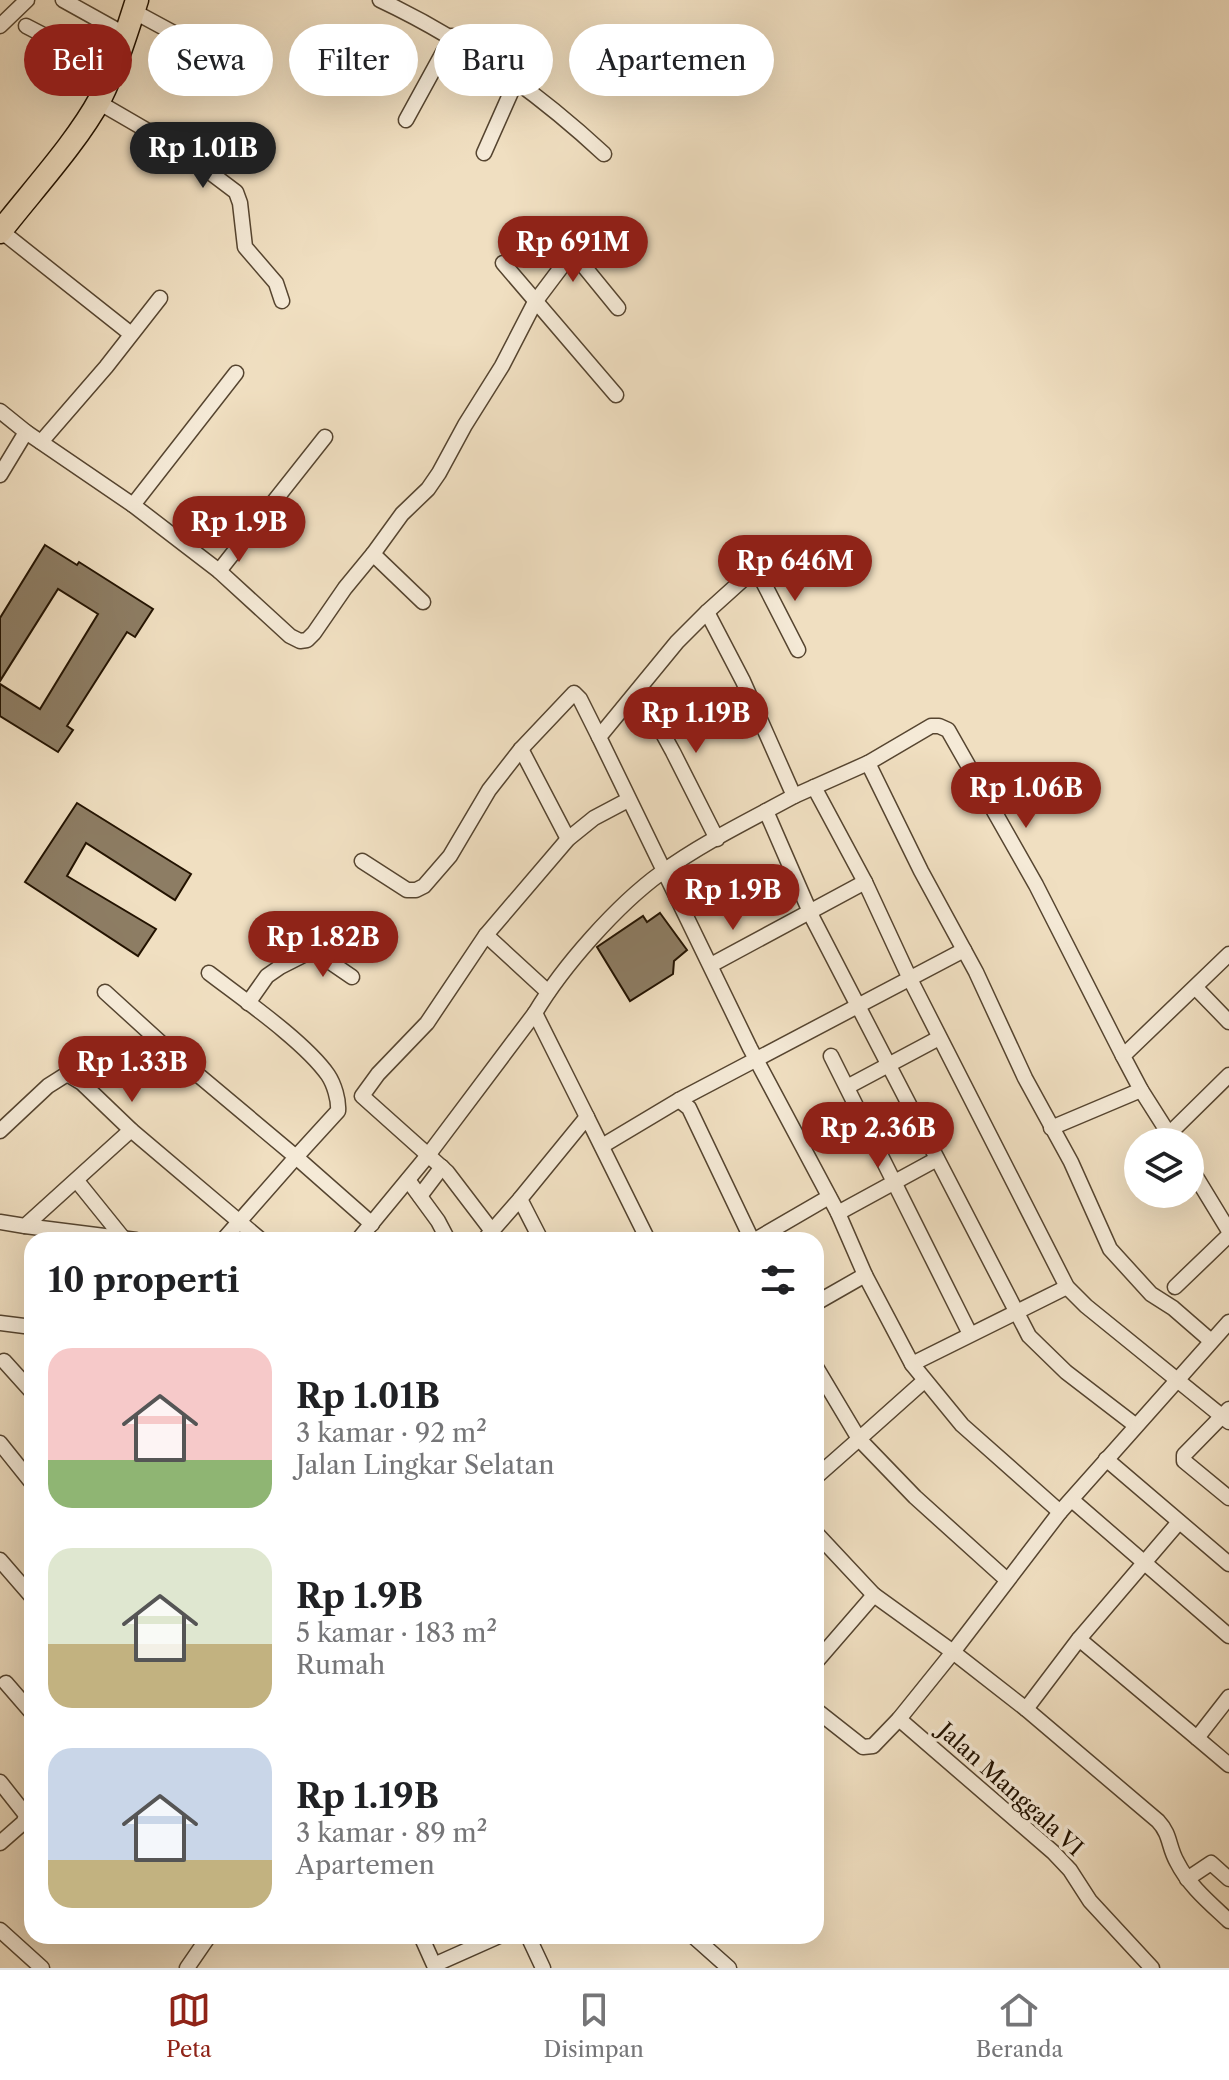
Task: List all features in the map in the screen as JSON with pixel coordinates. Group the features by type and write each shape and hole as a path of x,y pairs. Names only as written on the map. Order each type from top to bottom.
{"highway":[{"path":"1,232 75,137 101,96"}],"street":[{"path":"2,18 27,0"},
{"path":"63,0 106,24"},
{"path":"380,0 434,27"},
{"path":"135,6 165,24"},
{"path":"406,120 434,69"},
{"path":"484,153 509,96"},
{"path":"534,96 604,154"},
{"path":"98,102 179,149 236,192 245,247 276,283 282,301"},
{"path":"1,232 131,334"},
{"path":"560,237 618,308"},
{"path":"0,411 133,505 219,571 290,636 300,641 307,640 402,514 428,489 509,353 535,302 572,253 588,238"},
{"path":"503,263 616,395"},
{"path":"41,442 160,298"},
{"path":"133,505 236,373"},
{"path":"0,475 26,432"},
{"path":"219,571 325,437"},
{"path":"373,554 423,602"},
{"path":"599,737 677,642 748,575 759,574 798,650"},
{"path":"707,612 743,681 794,796"},
{"path":"639,690 717,839"},
{"path":"362,861 407,890 424,886 450,856 489,790 521,749 574,693 580,699 756,1060 838,1213 865,1275 912,1364 962,1425 1060,1512"},
{"path":"365,1232 429,1154 548,992 628,899 663,872 766,811 868,763 931,726 948,730 1036,885 1141,1090 1166,1128"},
{"path":"521,749 568,839"},
{"path":"868,763 1051,1128 1071,1162 1110,1249 1151,1294 1173,1308 1211,1341"},
{"path":"814,787 865,882 939,1038 1067,1287 1086,1306 1227,1416 1184,1455 1184,1461 1229,1498"},
{"path":"486,1232 465,1193 429,1154 362,1096 378,1074 427,1023 486,935 568,839 594,818 628,800"},
{"path":"766,811 810,913 1029,1336 1066,1372 1135,1425"},
{"path":"711,965 865,882"},
{"path":"248,1003 267,976 353,930"},
{"path":"486,935 548,992"},
{"path":"602,1146 679,1100 964,950"},
{"path":"314,951 352,977"},
{"path":"1123,1056 1196,988 1212,967 1229,954"},
{"path":"209,973 307,1052 330,1077 338,1103 338,1111 230,1232"},
{"path":"1196,988 1229,1022"},
{"path":"105,992 372,1224"},
{"path":"535,1013 644,1232"},
{"path":"847,1087 939,1038"},
{"path":"831,1056 970,1334"},
{"path":"0,1131 48,1086 67,1074 82,1083 131,1130 251,1232"},
{"path":"1181,1128 1229,1075"},
{"path":"1051,1128 1141,1090"},
{"path":"679,1100 689,1108 749,1232"},
{"path":"491,1232 587,1117"},
{"path":"25,1226 131,1130"},
{"path":"838,1213 937,1159"},
{"path":"421,1195 441,1168"},
{"path":"408,1180 443,1232"},
{"path":"77,1181 123,1232"},
{"path":"1175,1287 1228,1228 1204,1189"},
{"path":"1216,1207 1229,1195"},
{"path":"767,1232 829,1197"},
{"path":"520,1199 537,1232"},
{"path":"0,1222 73,1232"},
{"path":"824,1298 865,1275"},
{"path":"912,1364 1067,1287"},
{"path":"824,1716 863,1747 873,1746 953,1652 1060,1512 1229,1322"},
{"path":"0,1323 24,1326"},
{"path":"1,1361 24,1384"},
{"path":"824,1380 859,1439 915,1497 1007,1580"},
{"path":"824,1470 924,1381"},
{"path":"0,1443 24,1473"},
{"path":"1106,1459 1229,1564"},
{"path":"1072,1500 1229,1636"},
{"path":"1026,1709 1079,1639 1179,1522"},
{"path":"824,1542 874,1595 1026,1709 1158,1821 1168,1832 1174,1858 1187,1879 1229,1921"},
{"path":"0,1560 24,1588"},
{"path":"824,1653 874,1595"},
{"path":"1079,1639 1229,1765"},
{"path":"2,1682 24,1705"},
{"path":"1197,1738 1229,1697"},
{"name":"Jalan Manggala VI","path":"899,1719 1053,1852 1070,1870 1090,1901 1152,1968"},
{"path":"0,1782 24,1812"},
{"path":"0,1843 24,1822"},
{"path":"1187,1879 1211,1863 1229,1879"},
{"path":"0,1930 42,1968"},
{"path":"187,1968 204,1944"},
{"path":"425,1944 435,1966 472,1944"},
{"path":"532,1944 543,1968"},
{"path":"702,1944 729,1968"}],"building":[{"path":"45,545 77,565 79,562 153,609 135,637 127,632 67,726 73,730 58,752 0,716 0,684 40,709 98,614 58,589 0,681 0,618"},
{"path":"77,803 191,874 175,900 86,843 67,876 156,929 138,956 25,882"},
{"path":"660,913 687,950 674,961 673,974 630,1001 597,947 643,916 647,922"}]}
